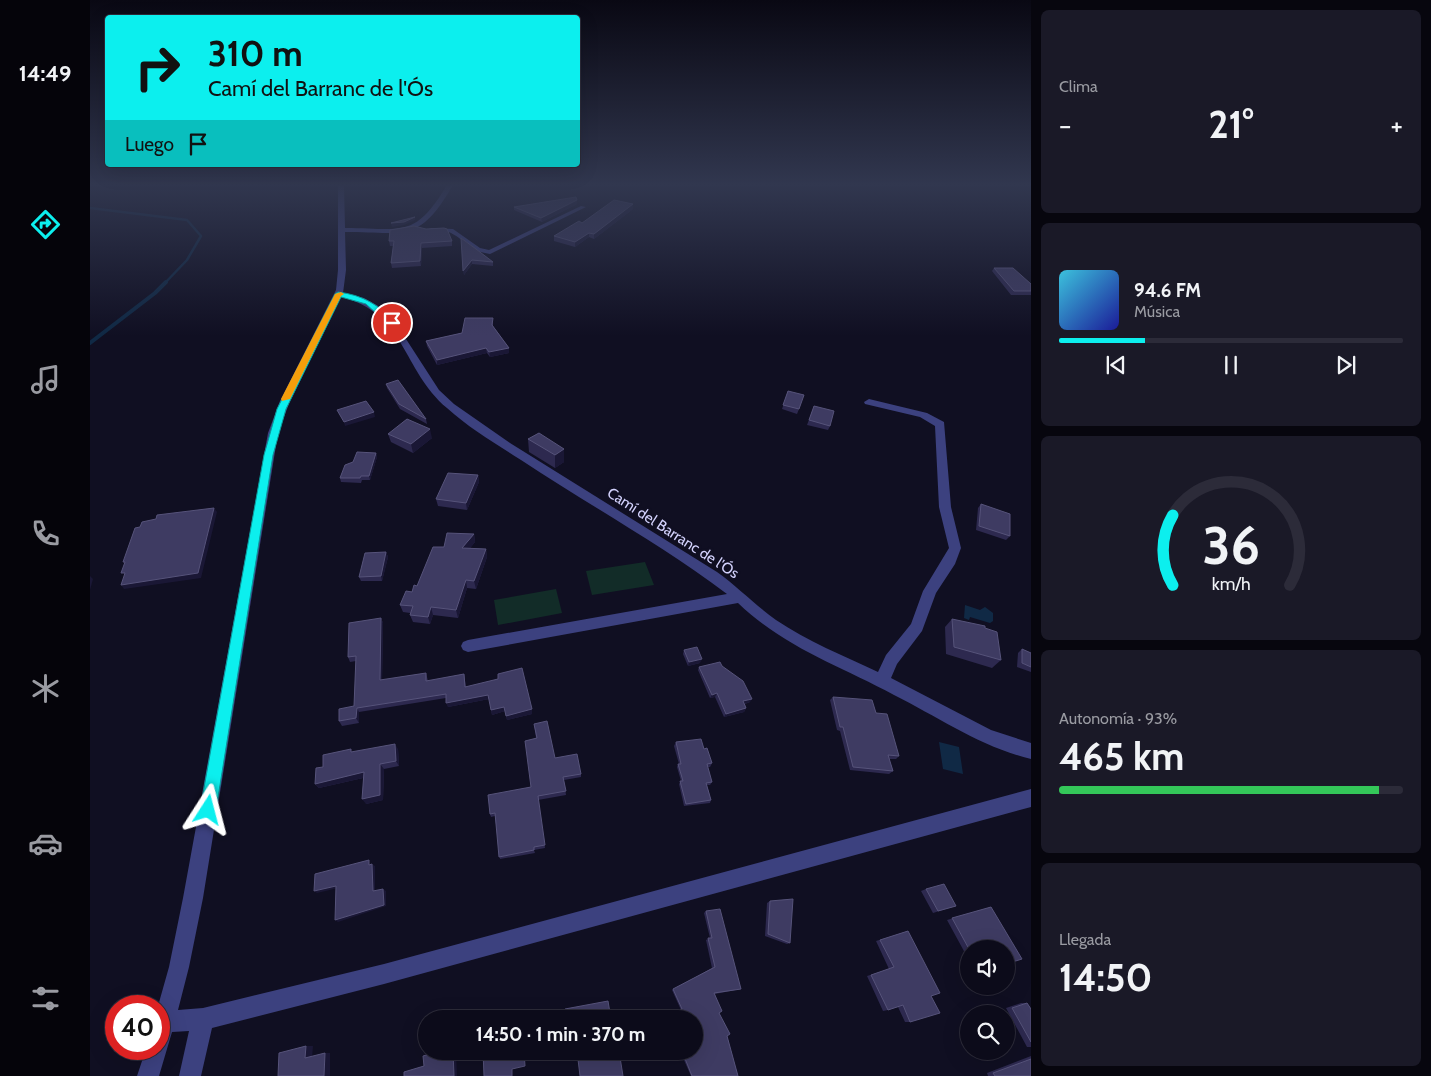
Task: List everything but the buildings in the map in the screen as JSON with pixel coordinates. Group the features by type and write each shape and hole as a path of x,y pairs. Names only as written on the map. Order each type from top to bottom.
{"street":[{"path":"170,1000 179,967 193,898 273,433 285,401 338,294 342,270 341,235"},
{"path":"458,235 478,250 490,252 525,235"},
{"name":"Camí del Barranc de l'Ós","path":"338,294 364,300 388,319 405,339 430,386 451,408 533,465 657,540 741,597 773,625 802,642 882,681 990,739 1031,751"},
{"path":"869,402 923,415 940,424 946,514 955,542 953,554 930,591 917,627 891,660 882,681"},
{"path":"468,646 741,597"},
{"path":"170,1022 203,1019 384,974 1031,798"},
{"path":"190,1076 203,1019"},
{"path":"148,1076 153,1060"}],"green space":[{"path":"645,562 654,585 592,595 586,571"},
{"path":"556,589 562,613 498,625 494,600"}],"water":[{"path":"965,605 980,610 985,607 993,613 993,621 990,623 970,617 969,620 964,618"},
{"path":"939,742 959,747 963,774 943,769"}],"waterway":[{"path":"165,283 187,260 200,235"},
{"path":"90,343 155,293 165,283"}],"slow traffic":[{"path":"285,399 338,294 341,294"}],"route":[{"path":"208,810 268,455 281,409 338,294 354,296 368,302 392,323"}]}
